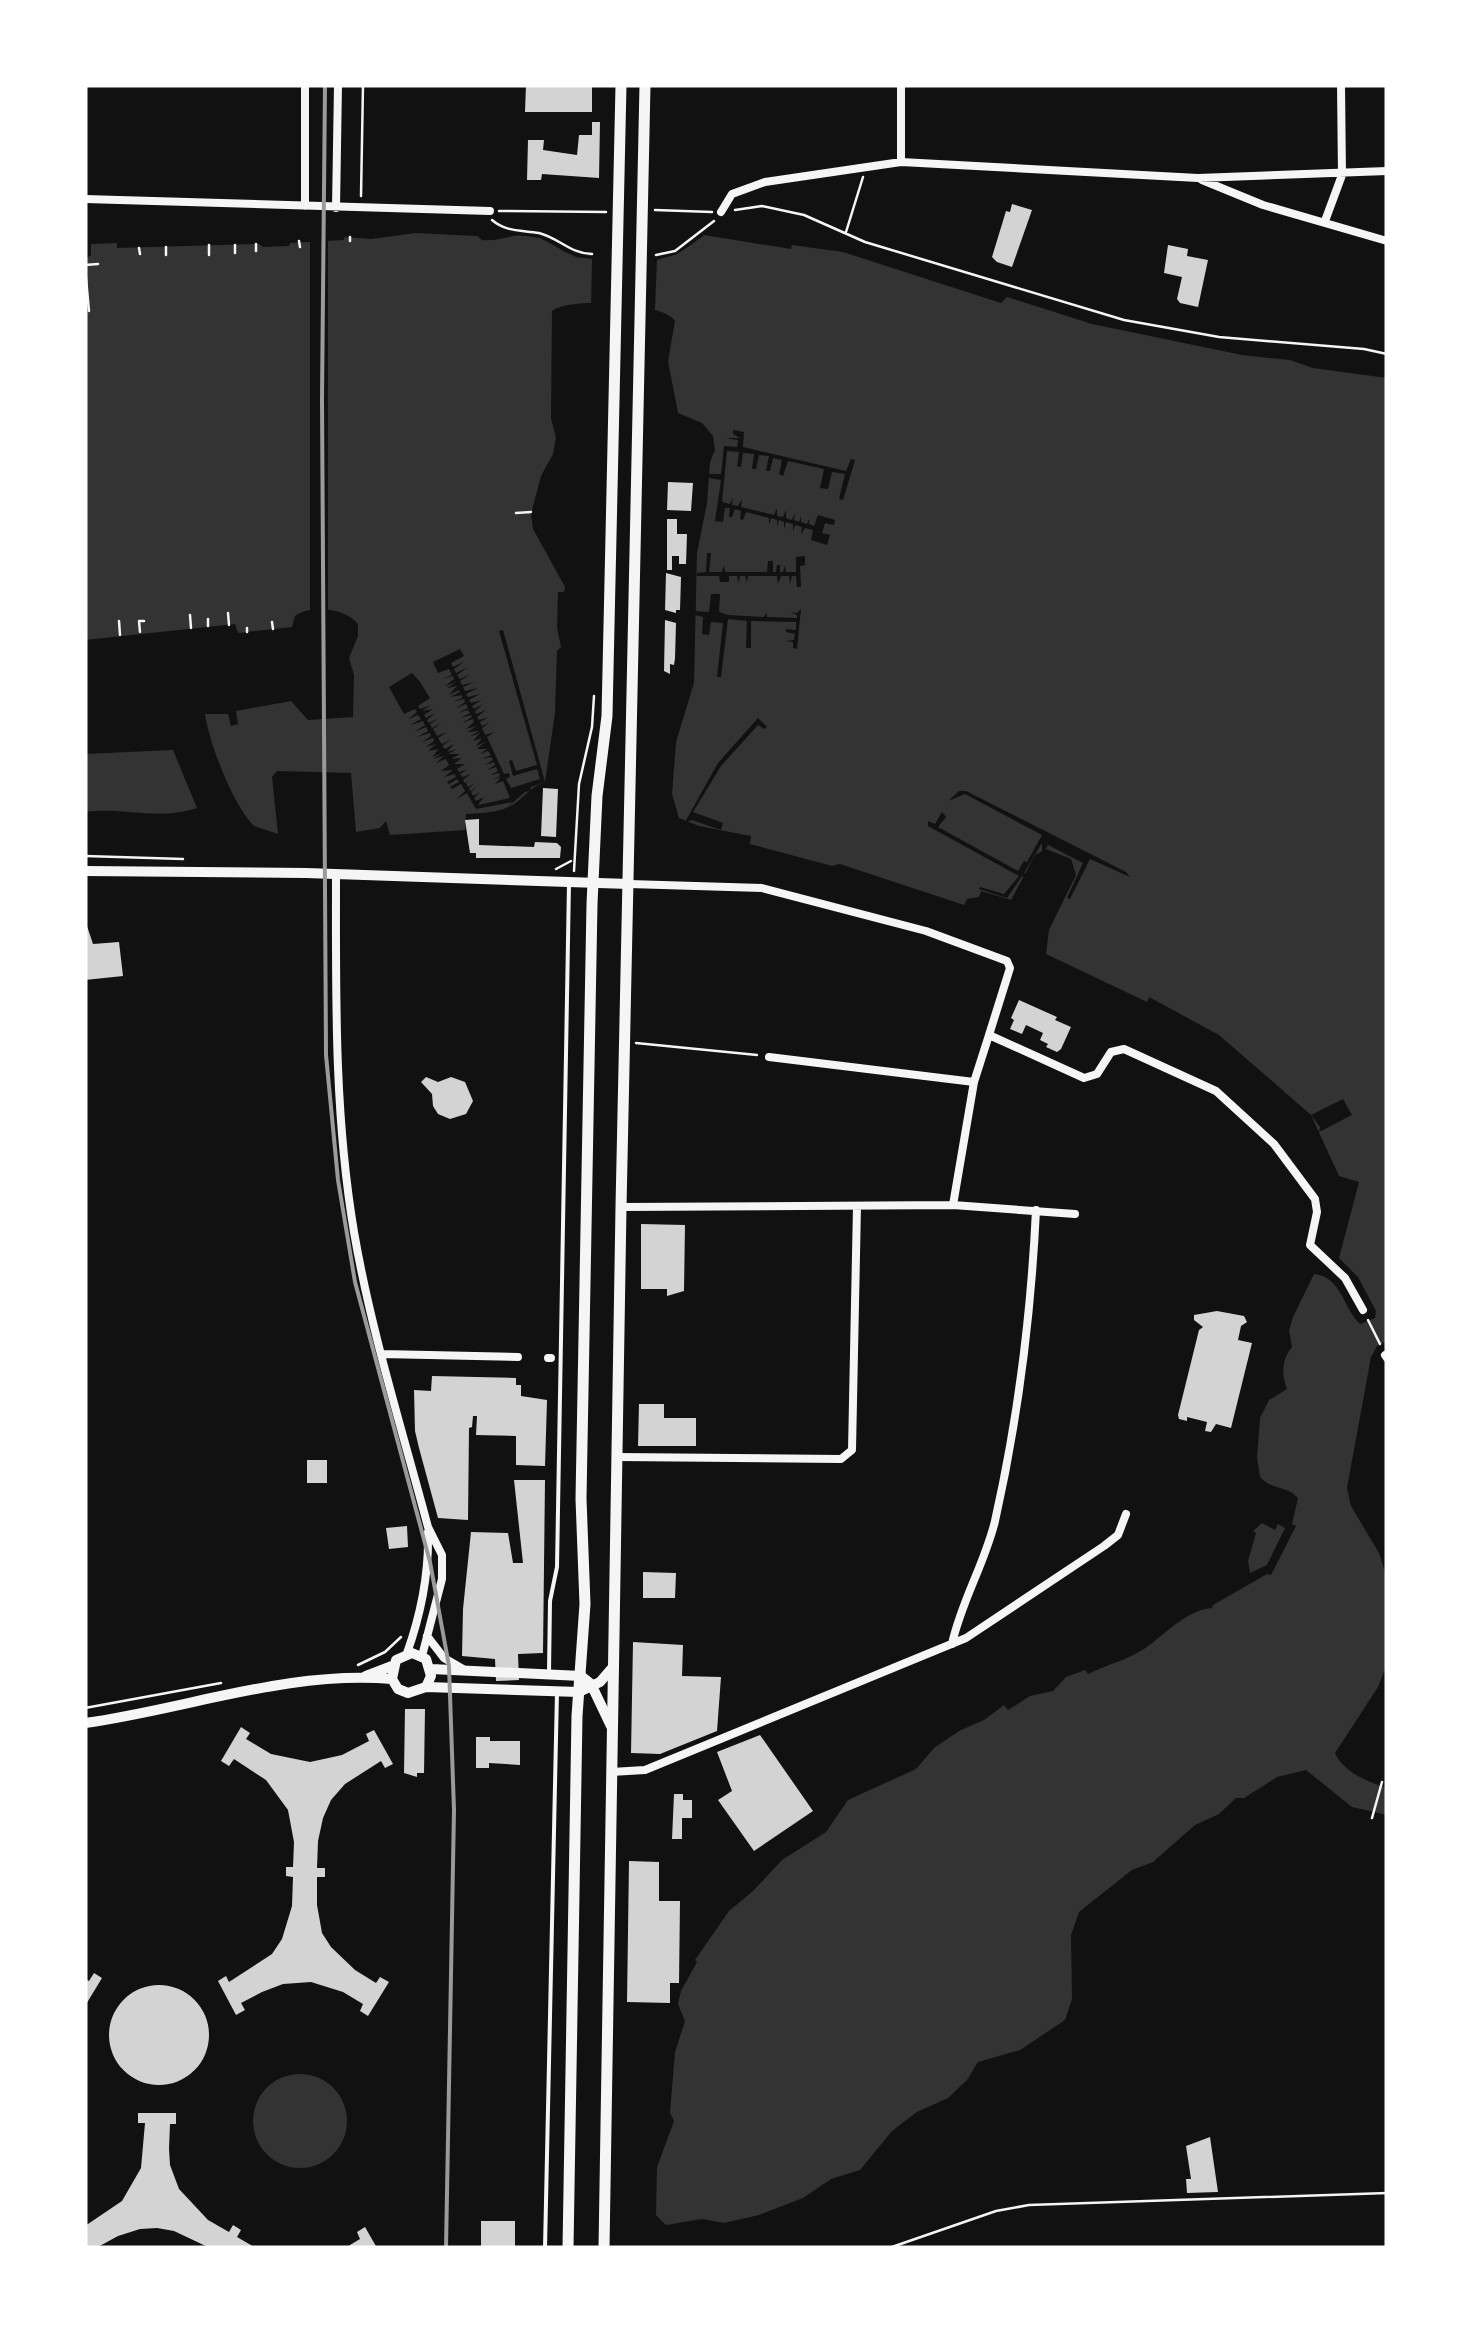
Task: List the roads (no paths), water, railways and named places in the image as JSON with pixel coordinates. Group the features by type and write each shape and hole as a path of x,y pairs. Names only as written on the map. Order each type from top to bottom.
{"main road":[{"path":"568,2248 579,1692 585,1604 581,1499 593,884 607,716 621,85"},
{"path":"604,2248 645,85"},
{"path":"85,871 629,884"},
{"path":"85,1723 235,1693 366,1676 392,1666 407,1653 422,1656 431,1669"},
{"path":"392,1666 392,1680 398,1689 408,1693 426,1687 579,1692 605,1678 614,1664"},
{"path":"431,1669 581,1676 593,1687 612,1730"},
{"path":"426,1687 431,1669"},
{"path":"366,1676 392,1680"}],"street":[{"path":"305,85 305,206"},
{"path":"336,208 338,85"},
{"path":"901,85 901,162"},
{"path":"1325,221 1342,175 1341,85"},
{"path":"722,212 732,194 764,182 901,162 1198,178 1387,172"},
{"path":"1198,178 1262,204 1387,241"},
{"path":"85,200 491,215"},
{"path":"336,875 338,1102 354,1231 428,1527 442,1555 442,1579 422,1656"},
{"path":"629,884 762,888 926,932 1006,960 1010,968 974,1082 953,1205"},
{"path":"989,1035 1084,1078 1097,1074 1111,1052 1124,1049 1216,1091 1274,1144 1305,1181 1317,1206 1310,1245 1345,1278 1365,1314"},
{"path":"768,1056 974,1082"},
{"path":"621,1206 953,1205 1076,1214"},
{"path":"617,1456 849,1456 857,1206"},
{"path":"952,1644 994,1523 1015,1418 1028,1335 1036,1210"},
{"path":"382,1354 518,1357"},
{"path":"611,1772 645,1770 966,1638 1104,1546 1118,1535 1126,1514"},
{"path":"407,1653 429,1562 428,1527"},
{"path":"427,1636 436,1650 458,1667 490,1674"}],"lane":[{"path":"548,1676 550,1600 557,1567 569,883"},
{"path":"545,2248 557,1692"}],"railway":[{"path":"325,85 322,399 326,1055 338,1180 355,1282 430,1562 449,1666 454,1810 446,2248"}]}
